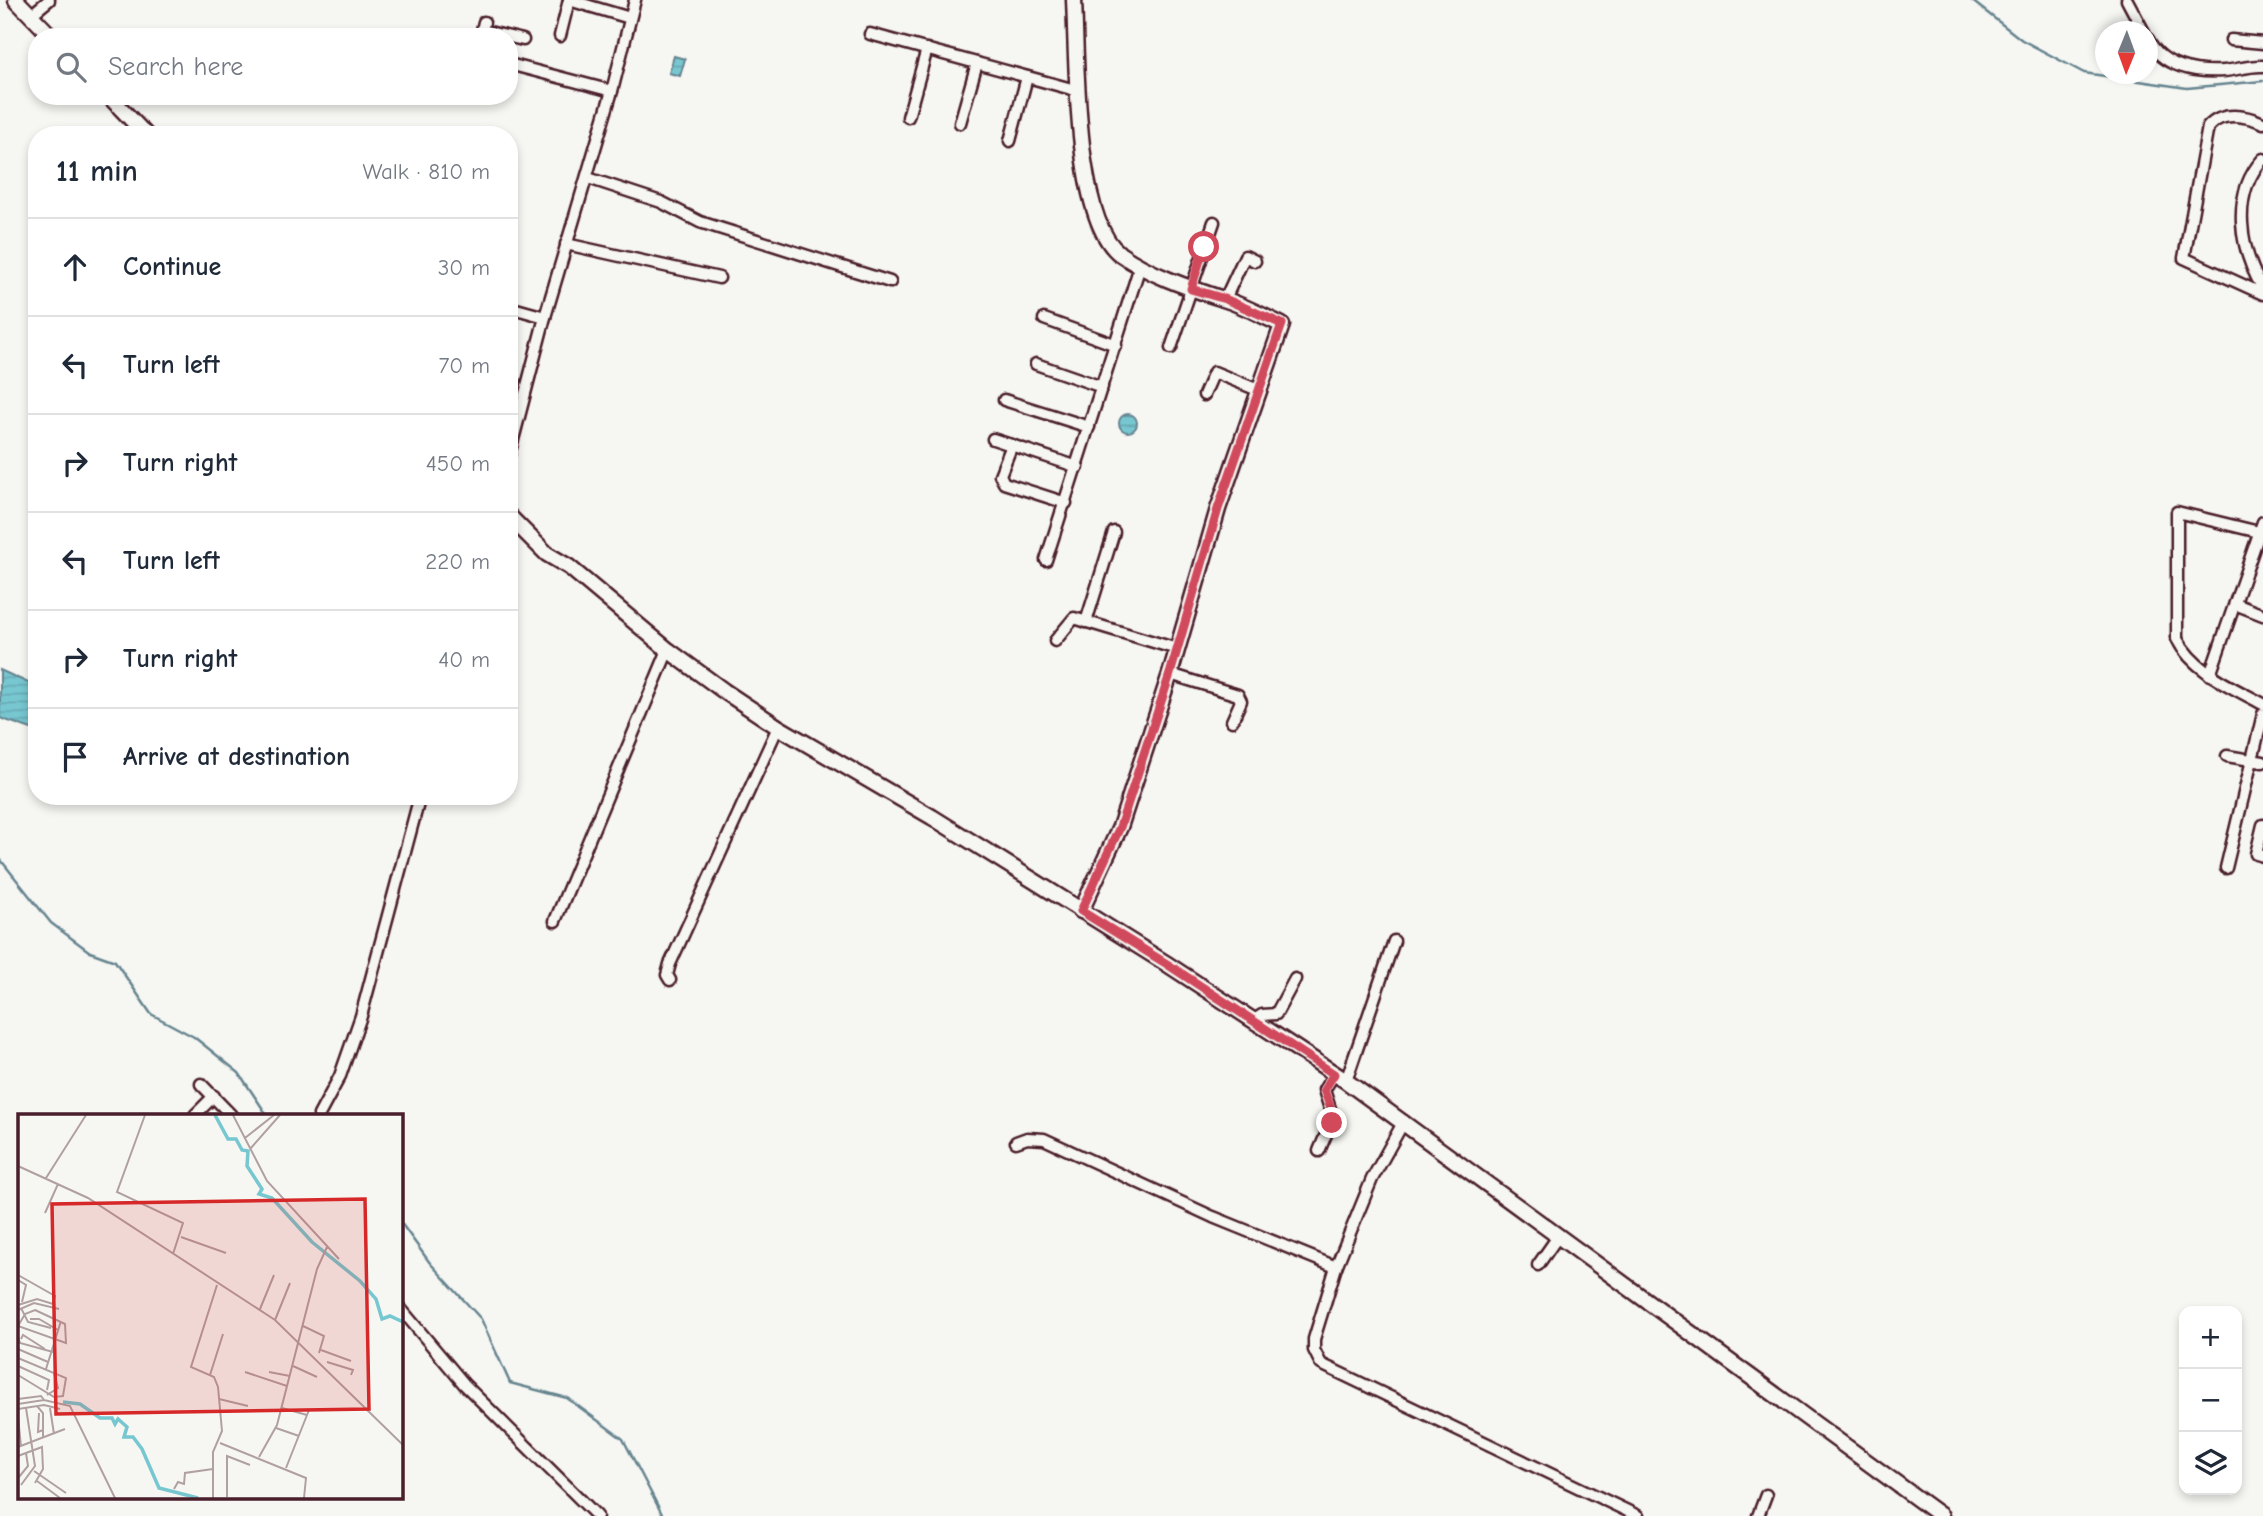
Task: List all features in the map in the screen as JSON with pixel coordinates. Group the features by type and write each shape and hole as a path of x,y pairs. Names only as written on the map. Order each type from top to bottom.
{"main road":[{"path":"16,0 43,28"},
{"path":"1074,0 1086,177 1102,231 1117,252 1140,266 1282,324 1218,509 1170,674 1120,827 1081,911"},
{"path":"118,105 137,126"},
{"path":"518,525 547,554 569,567 668,650 778,727 932,817 1340,1077 1404,1121 1760,1386 1941,1516"}],"street":[{"path":"31,15 49,0"},
{"path":"559,36 569,0 631,18"},
{"path":"518,420 545,317 612,91 635,0"},
{"path":"2127,0 2138,21"},
{"path":"870,34 1079,91"},
{"path":"518,39 523,40"},
{"path":"2231,40 2263,43"},
{"path":"908,117 927,50"},
{"path":"2158,54 2183,67 2224,71 2263,66"},
{"path":"960,123 977,63"},
{"path":"518,66 612,91"},
{"path":"1010,141 1027,77"},
{"path":"2263,123 2249,117 2221,117 2208,127 2184,258 2263,294"},
{"path":"2263,159 2246,185 2242,233 2249,261 2263,289"},
{"path":"587,178 661,202 700,222 890,282"},
{"path":"1171,348 1214,222"},
{"path":"566,244 719,278"},
{"path":"1225,299 1245,256 1255,261"},
{"path":"1046,560 1078,467 1140,266"},
{"path":"518,310 545,317"},
{"path":"1044,319 1115,345"},
{"path":"1036,364 1102,387"},
{"path":"1203,395 1214,372 1258,390"},
{"path":"1004,400 1089,427"},
{"path":"993,439 1078,467"},
{"path":"1012,445 1000,475 1004,483 1066,503"},
{"path":"2210,675 2262,529 2177,512 2177,639 2183,650 2210,675 2263,704"},
{"path":"1086,622 1114,531"},
{"path":"2235,604 2263,615"},
{"path":"1055,641 1074,618 1177,649"},
{"path":"555,921 668,650"},
{"path":"1170,674 1238,695 1241,701 1232,721"},
{"path":"2226,868 2258,761 2263,714"},
{"path":"670,980 667,972 670,964 778,727"},
{"path":"2227,756 2258,761"},
{"path":"320,1114 340,1076 361,1016 418,805"},
{"path":"2260,855 2263,825"},
{"path":"1319,1151 1332,1123 1333,1114 1324,1090 1340,1077 1394,941"},
{"path":"1253,1021 1262,1015 1276,1014 1294,979"},
{"path":"201,1084 230,1114"},
{"path":"196,1114 214,1096"},
{"path":"1404,1121 1372,1179 1336,1266 1314,1339 1314,1350 1321,1364 1638,1516"},
{"path":"1016,1142 1027,1138 1044,1139 1213,1217 1336,1266"},
{"path":"1538,1265 1559,1235"},
{"path":"402,1310 464,1384 597,1516"},
{"path":"1758,1516 1766,1495"}],"water":[{"path":"674,56 685,59 680,76 669,73"},
{"path":"1128,414 1134,417 1137,423 1134,429 1128,432 1122,429 1119,423 1122,417"},
{"path":"0,670 28,683 28,728 0,718"}],"waterway":[{"path":"1971,0 2022,40 2084,73 2187,88 2263,81"},
{"path":"0,859 51,923 90,952 115,961 151,1014 194,1037 239,1073 266,1114"},
{"path":"402,1224 430,1263 481,1319 510,1383 567,1398 623,1439 663,1516"}],"route":[{"path":"1204,247 1191,289 1225,299 1282,324 1218,509 1170,674 1120,827 1081,911 1334,1074 1324,1090 1333,1114 1332,1123"}]}
